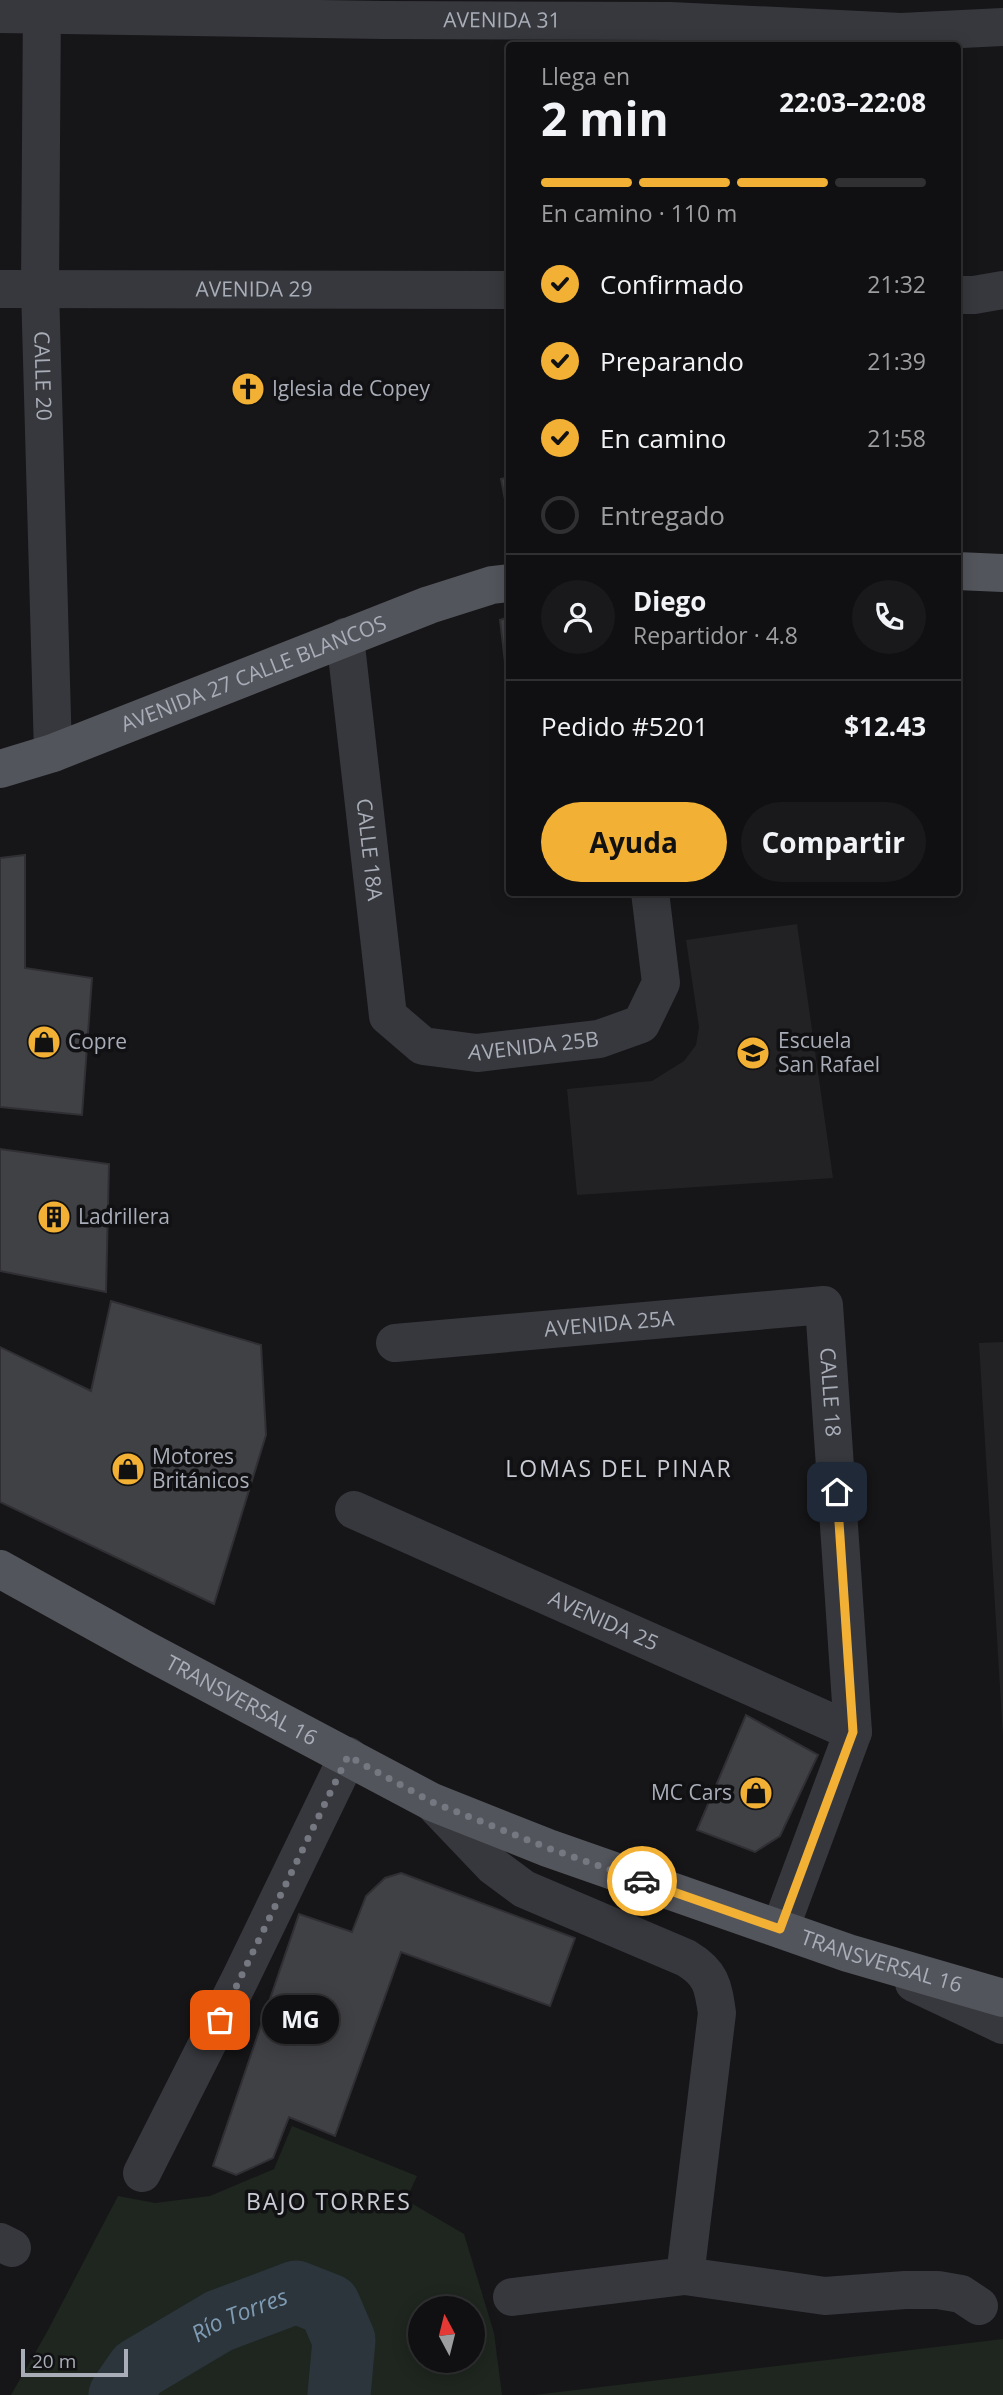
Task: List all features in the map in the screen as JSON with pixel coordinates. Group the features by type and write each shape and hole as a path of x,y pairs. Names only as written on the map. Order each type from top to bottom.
{"main road":[{"path":"961,571 1003,573"},
{"name":"AVENIDA 27 CALLE BLANCOS","path":"0,769 53,753 429,605 492,585 506,583"},
{"name":"TRANSVERSAL 16","path":"0,1569 432,1802 548,1848 848,1953 1003,1998"}],"street":[{"name":"AVENIDA 31","path":"0,14 42,6 384,10 901,32 1003,27"},
{"name":"CALLE 20","path":"42,6 40,288 53,753"},
{"name":"AVENIDA 29","path":"0,289 506,290"},
{"path":"961,295 1003,290"},
{"name":"CALLE 18A","path":"345,636 388,1016 423,1046"},
{"name":"AVENIDA 25B","path":"423,1046 477,1053 599,1039 641,1024 661,983 650,896"},
{"name":"AVENIDA 25A","path":"395,1343 824,1305"},
{"name":"CALLE 18","path":"780,1929 853,1732 824,1305"},
{"name":"AVENIDA 25","path":"354,1510 853,1732"},
{"path":"142,2173 223,2014 348,1756"},
{"path":"432,1802 493,1866 524,1889 703,1968 713,1989 717,2013 685,2276"},
{"path":"848,1953 1003,2025"},
{"path":"512,2297 685,2276 825,2296 938,2290 961,2294 979,2306"}],"shaded area":[{"name":"Escuela San Rafael","path":"797,924 833,1178 577,1195 567,1089 652,1081 684,1061 696,1045 699,1027 686,940"},
{"path":"1003,1342 1003,1737 979,1343"},
{"path":"292,2126 417,2176 406,2200 464,2234 483,2296 408,2296 408,2373 485,2373 485,2303 494,2333 502,2395 11,2395 118,2196 155,2203 210,2196 274,2169"},
{"path":"1003,2339 1003,2395 534,2395"}],"building":[{"path":"506,478 506,505 501,479"},
{"path":"506,618 506,671 500,620"},
{"name":"Copre","path":"25,855 25,968 92,978 82,1115 0,1107 0,858"},
{"name":"Ladrillera","path":"0,1149 109,1164 106,1292 0,1271"},
{"name":"Motores Británicos","path":"111,1301 261,1345 266,1435 214,1604 0,1502 0,1347 91,1391"},
{"name":"MC Cars","path":"746,1715 818,1755 780,1836 755,1852 697,1830"},
{"path":"401,1873 575,1938 550,2006 401,1952 335,2136 289,2117 273,2158 236,2175 213,2166 299,1914 352,1932 366,1896 385,1878"}],"waterway":[{"name":"Río Torres","path":"120,2395 138,2369 219,2321 296,2292 329,2305 344,2340 339,2395"}],"way so far":[{"path":"220,2020 348,1756 432,1802 548,1848 642,1881"}],"place":[{"name":"Iglesia de Copey","path":"248,389"},
{"name":"Copre","path":"44,1042"},
{"name":"Escuela San Rafael","path":"753,1053"},
{"name":"Ladrillera","path":"54,1217"},
{"name":"Motores Británicos","path":"128,1469"},
{"name":"MC Cars","path":"756,1793"},
{"name":"MG","path":"220,2020"}],"district":[{"name":"LOMAS DEL PINAR","path":"619,1469"},
{"name":"BAJO TORRES","path":"329,2202"}],"route":[{"path":"642,1881 780,1929 853,1732 837,1492"}]}
